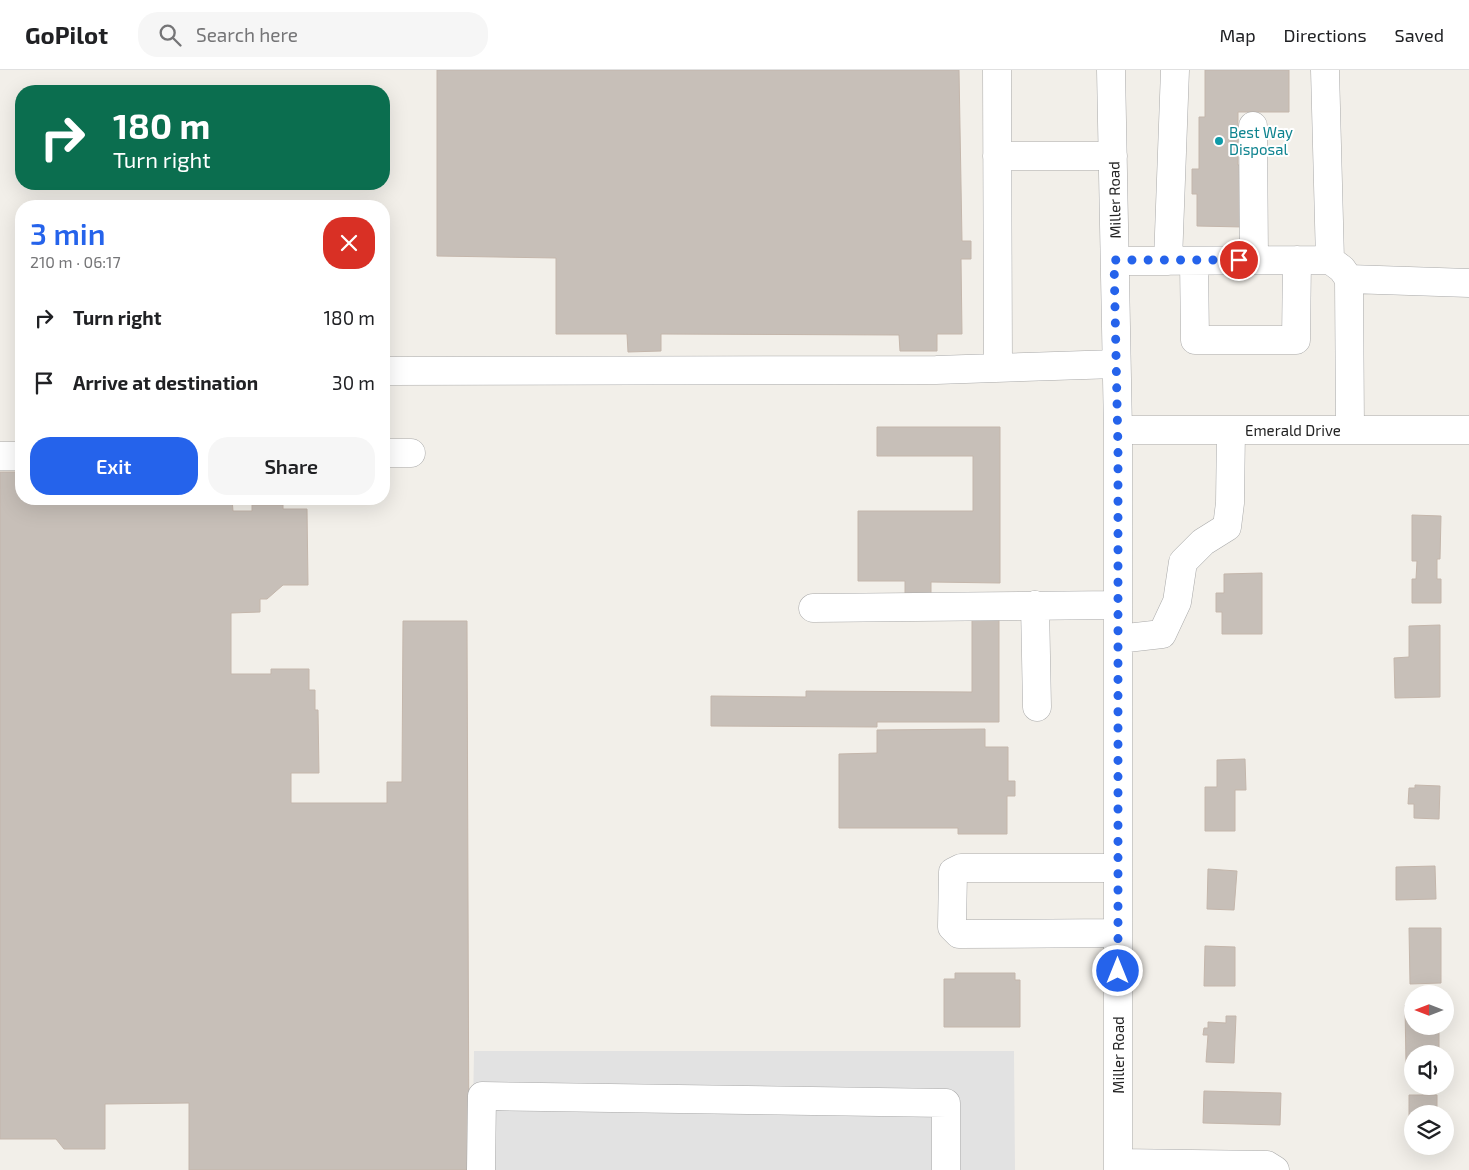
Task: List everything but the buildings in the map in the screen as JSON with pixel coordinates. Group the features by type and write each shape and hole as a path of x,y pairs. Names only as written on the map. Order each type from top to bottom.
{"street":[{"path":"997,70 998,368"},
{"name":"Miller Road","path":"1111,70 1118,430 1118,1166"},
{"path":"1175,70 1181,260 1195,340 1296,340 1297,260"},
{"path":"1325,70 1330,260"},
{"path":"1253,126 1254,260"},
{"path":"997,156 1113,156"},
{"path":"1114,260 1330,260 1342,269 1349,279 1350,430"},
{"path":"1349,279 1469,283"},
{"path":"390,371 936,370 1116,364"},
{"name":"Emerald Drive","path":"1118,430 1469,430"},
{"path":"1118,639 1162,634 1177,602 1183,562 1203,542 1227,527 1230,503 1231,430"},
{"path":"390,454 412,453"},
{"path":"0,456 15,456"},
{"path":"1035,605 1037,707"},
{"path":"813,608 1118,605"},
{"path":"1118,868 961,868 953,872 952,927 959,934 1118,933"},
{"path":"481,1170 482,1096 946,1103 946,1170"},
{"path":"1118,1166 1267,1165 1274,1170"}],"shaded area":[{"path":"474,1051 1014,1051 1015,1170 472,1170"}],"place":[{"name":"Best Way Disposal","path":"1219,141"}],"route":[{"path":"1118,971 1118,449 1114,260 1239,260"}]}
